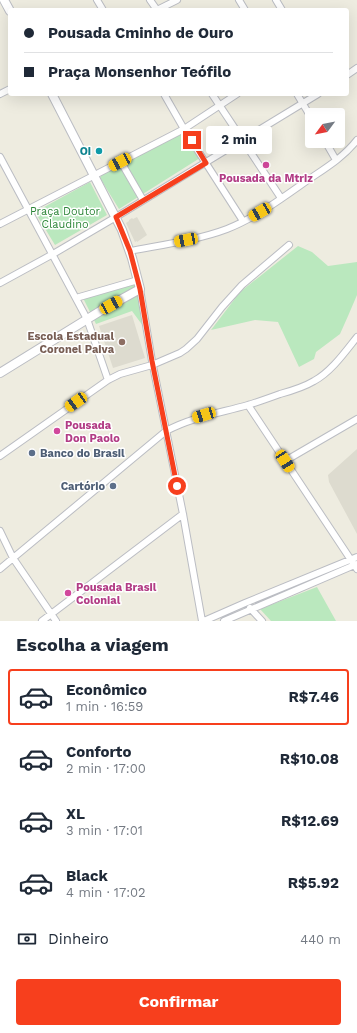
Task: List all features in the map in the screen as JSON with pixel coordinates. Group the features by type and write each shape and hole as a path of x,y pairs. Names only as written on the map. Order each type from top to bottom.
{"street":[{"path":"161,8 177,0"},
{"path":"53,96 93,176 116,217 130,251 139,284 152,364 183,514 203,621 245,603 355,563"},
{"path":"165,96 184,129 243,221"},
{"path":"213,96 281,198"},
{"path":"0,224 184,129 234,96"},
{"path":"298,96 305,108"},
{"path":"0,283 116,217 315,96"},
{"path":"130,251 186,240 231,227 281,198 345,154 357,140"},
{"path":"329,148 336,160"},
{"path":"0,157 87,319 108,380"},
{"path":"120,162 143,200"},
{"path":"0,456 108,380 120,374 180,353 186,349 197,339 222,307 242,285 289,246"},
{"path":"76,298 139,284"},
{"path":"0,373 87,319 139,284"},
{"path":"0,568 166,430 185,421 248,405 298,389 314,382 334,364 357,337"},
{"path":"248,405 355,563"},
{"path":"285,461 357,419"},
{"path":"42,621 183,514"},
{"path":"0,531 13,558 56,621"},
{"path":"224,621 355,563"},
{"path":"245,603 262,621"}],"shaded area":[{"path":"137,217 147,235 135,242 126,223 132,218"},
{"name":"Escola Estadual Coronel Paiva","path":"132,315 145,358 113,368 99,326"},
{"path":"357,449 357,534 329,482 328,475"}],"green space":[{"path":"183,131 200,158 119,209 100,178 102,174"},
{"name":"Praça Doutor Claudino","path":"90,182 107,215 55,245 35,212"},
{"path":"298,246 312,252 328,266 357,262 357,295 340,334 316,352 314,359 299,367 278,322 255,320 211,330 240,292"},
{"path":"136,284 143,326 132,311 96,324 83,298"},
{"path":"317,587 336,621 271,621 260,609"}],"place":[{"name":"Oi","path":"99,151"},
{"name":"Pousada da Mtriz","path":"266,165"},
{"name":"Escola Estadual Coronel Paiva","path":"122,342"},
{"name":"Pousada Don Paolo","path":"57,431"},
{"name":"Banco do Brasil","path":"32,453"},
{"name":"Cartório","path":"113,486"},
{"name":"Pousada Brasil Colonial","path":"68,593"}],"route":[{"path":"177,486 152,361 140,289 130,251 116,217 206,163 192,140"}]}
